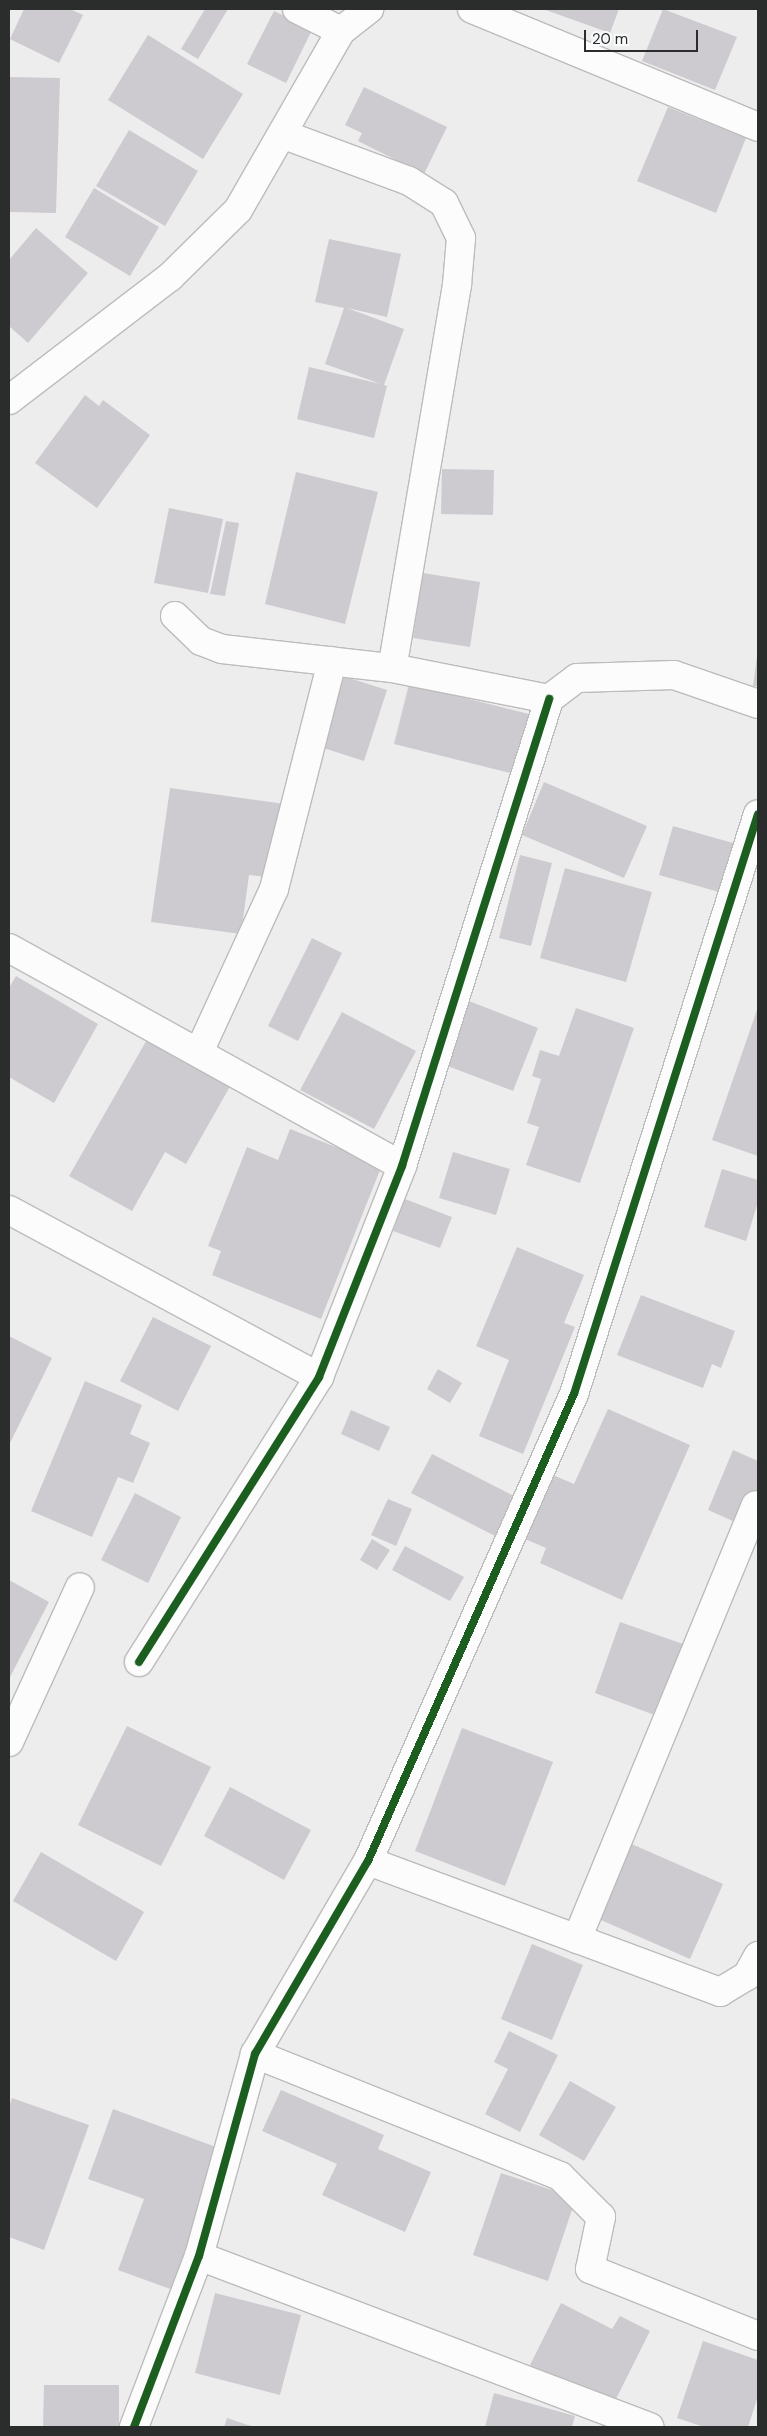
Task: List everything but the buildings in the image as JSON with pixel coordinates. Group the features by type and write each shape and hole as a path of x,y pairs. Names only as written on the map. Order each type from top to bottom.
{"street":[{"path":"297,9 341,31"},
{"path":"9,400 176,270 238,210 341,31 369,9"},
{"path":"472,9 758,127"},
{"path":"282,134 409,181 444,204 461,238 458,285 392,668"},
{"path":"175,616 201,641 222,649 392,668 550,700"},
{"path":"199,1052 274,889 332,660"},
{"path":"139,1662 319,1377 402,1166 550,700 577,678 674,675 758,704"},
{"path":"134,2427 199,2256 255,2054 368,1861 574,1394 758,814"},
{"path":"9,948 402,1166"},
{"path":"10,1214 319,1377"},
{"path":"577,1939 756,1505"},
{"path":"9,1742 80,1588"},
{"path":"368,1861 720,1992 747,1976 758,1956"},
{"path":"255,2054 560,2176 601,2217 590,2269 758,2336"},
{"path":"199,2256 650,2427"}],"cycle path":[{"path":"139,1662 319,1377 402,1166 549,699"},
{"path":"134,2427 199,2256 255,2054 368,1861 574,1394 758,814"}]}
